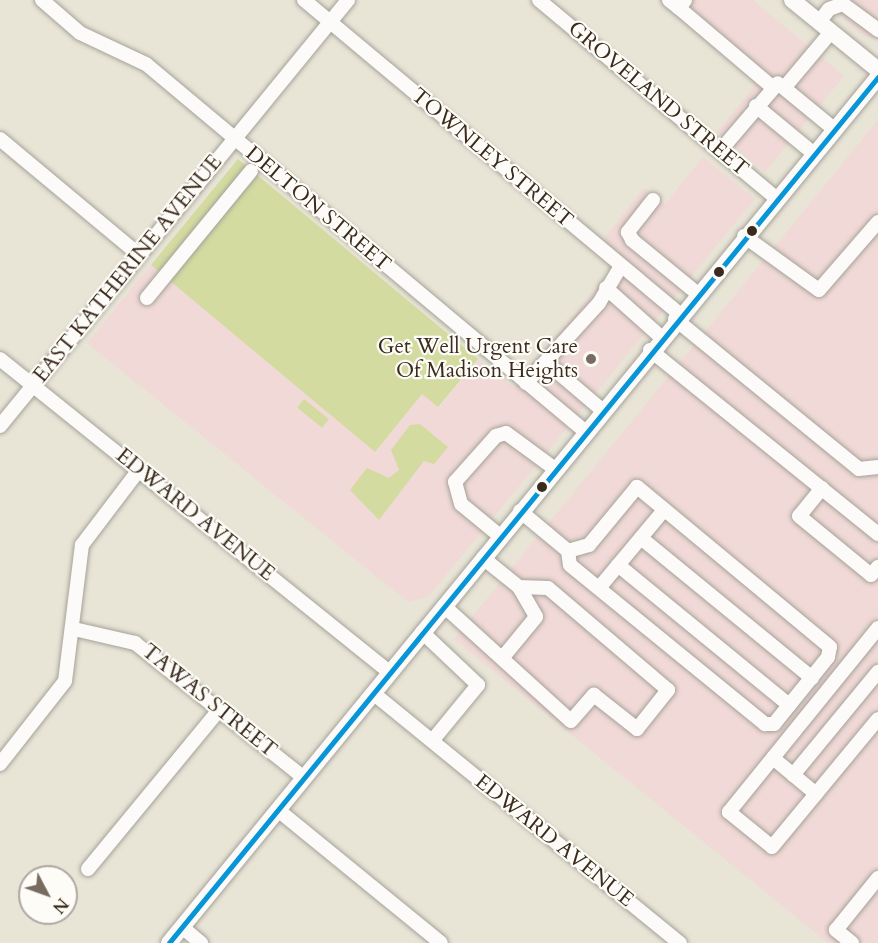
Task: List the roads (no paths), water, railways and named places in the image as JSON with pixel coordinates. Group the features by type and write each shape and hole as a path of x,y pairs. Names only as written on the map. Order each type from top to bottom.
{"main road":[{"path":"792,0 878,70"},
{"path":"169,943 586,432 655,343 699,294 744,236 878,76"}],"street":[{"name":"DELTON STREET","path":"42,0 80,33 140,59 586,432"},
{"name":"TOWNLEY STREET","path":"304,0 859,469 878,467"},
{"name":"EAST KATHERINE AVENUE","path":"0,426 348,0"},
{"name":"GROVELAND STREET","path":"539,0 776,198"},
{"path":"678,3 778,88 834,129"},
{"path":"720,151 756,106 778,88 825,27 829,9 843,4 878,30"},
{"path":"756,106 813,153"},
{"path":"0,139 139,255"},
{"path":"147,298 251,171"},
{"path":"653,200 628,232 632,240 699,294"},
{"path":"744,236 819,290 878,222"},
{"path":"526,383 548,364 621,266"},
{"path":"606,288 655,343 878,534"},
{"name":"EDWARD AVENUE","path":"0,359 389,672"},
{"path":"548,364 602,410"},
{"path":"500,536 461,504 455,482 496,436 506,433 555,469"},
{"path":"0,764 66,681 74,629 82,545 139,470"},
{"path":"520,512 567,551 570,566 765,724 774,724 812,678 830,647 637,487 589,545 567,551"},
{"path":"822,488 799,516 871,575 878,567"},
{"path":"599,588 664,510"},
{"path":"641,538 812,678"},
{"path":"483,558 519,587 536,617 504,656"},
{"path":"618,565 789,705"},
{"path":"444,606 504,656 520,679 571,721 594,695 637,729 668,690 548,588 519,587"},
{"path":"878,628 729,812 772,847 878,719"},
{"name":"TAWAS STREET","path":"74,629 135,643 304,778"},
{"path":"422,632 478,685 432,741"},
{"path":"793,775 878,672"},
{"name":"EDWARD AVENUE","path":"373,693 680,943"},
{"path":"88,869 220,709"},
{"path":"772,758 816,794"},
{"path":"278,810 441,943"},
{"path":"852,943 836,930 878,878"},
{"path":"182,927 201,943"}],"place":[{"name":"Get Well Urgent Care Of Madison Heights","path":"591,359"}]}
